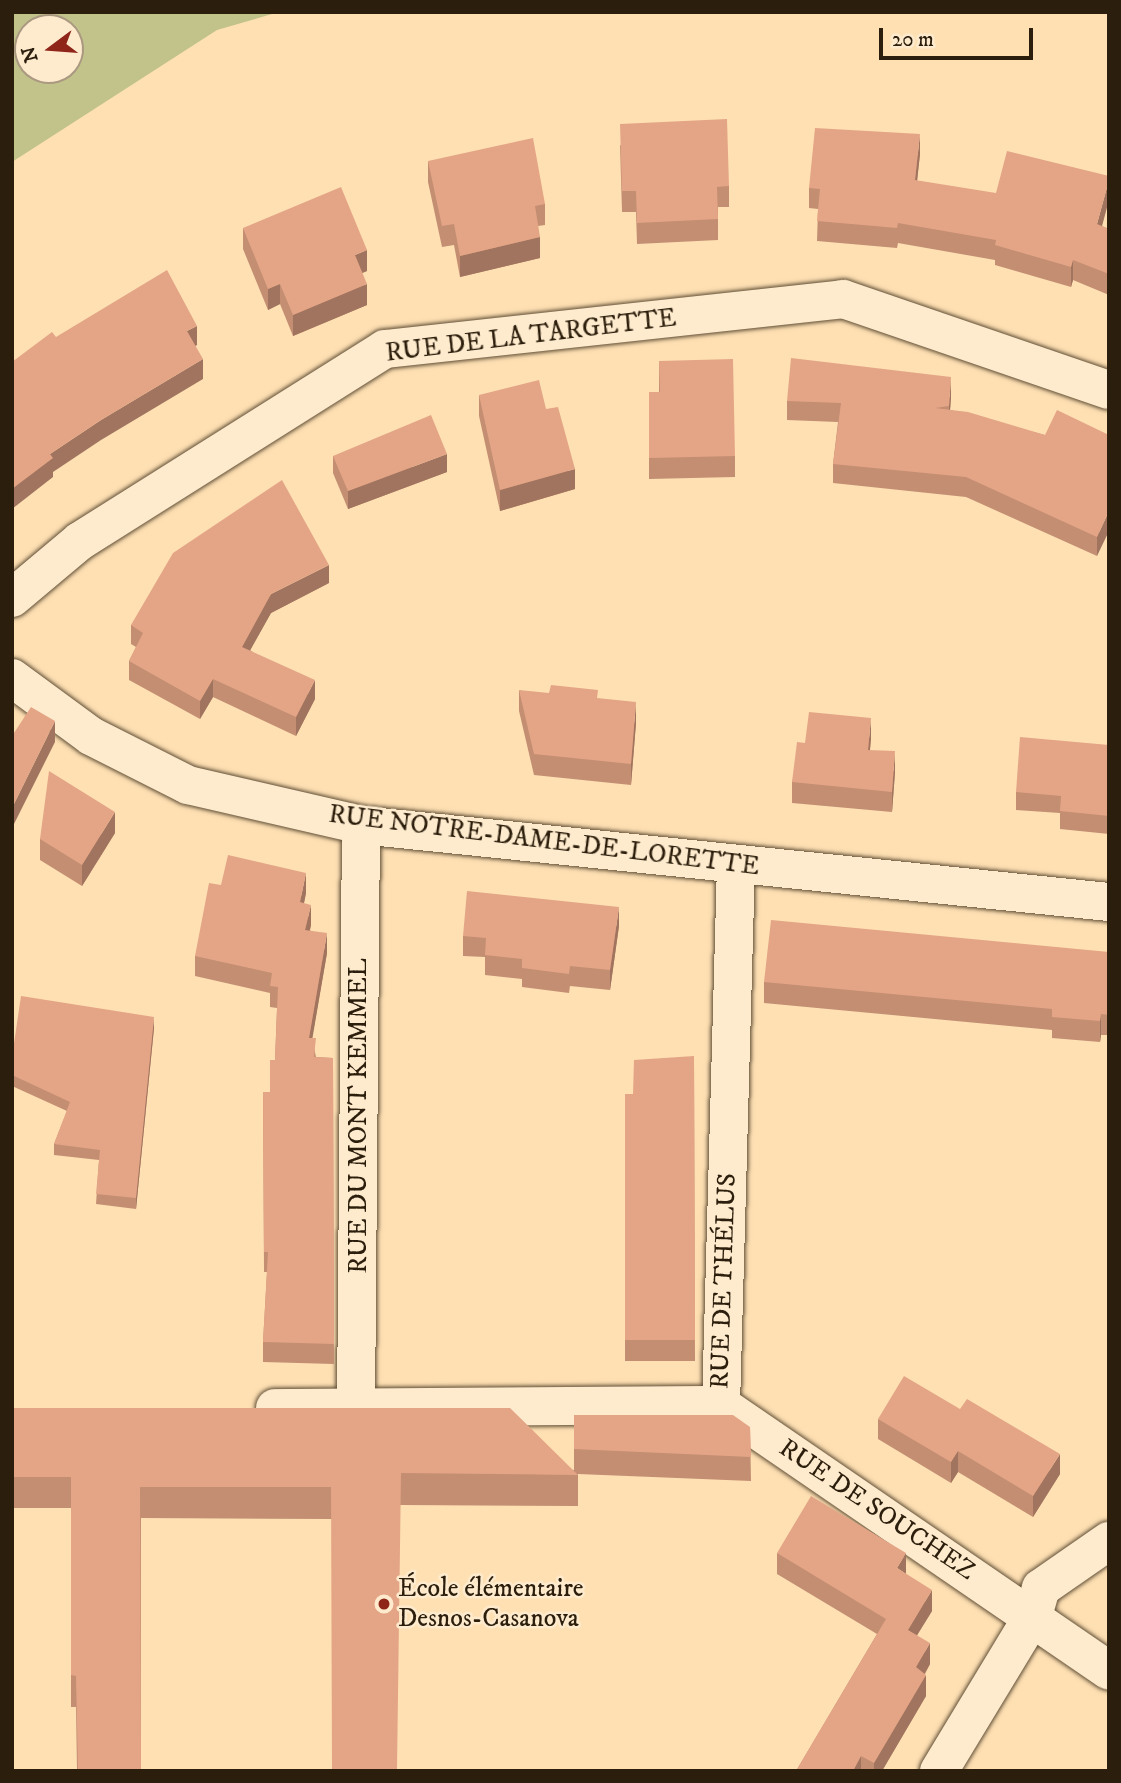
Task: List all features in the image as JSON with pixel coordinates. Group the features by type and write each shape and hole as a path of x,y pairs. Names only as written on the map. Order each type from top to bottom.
{"street":[{"name":"RUE DE LA TARGETTE","path":"12,598 80,541 384,349 843,299 1109,390"},
{"name":"RUE NOTRE-DAME-DE-LORETTE","path":"12,678 91,736 188,785 361,825 1109,902"},
{"name":"RUE DU MONT KEMMEL","path":"356,1408 361,825"},
{"name":"RUE DE THÉLUS","path":"244,1409 721,1405 736,864"},
{"name":"RUE DE SOUCHEZ","path":"721,1405 1109,1671"},
{"path":"939,1771 1032,1616 1041,1588 1109,1541"}],"green space":[{"path":"12,12 279,12 217,30 12,162"}],"building":[{"path":"727,119 729,186 717,187 718,219 637,223 636,191 622,191 620,124"},
{"path":"815,128 920,134 915,180 996,193 1007,151 1109,176 1097,224 1109,229 1109,274 1073,260 1071,267 995,245 996,240 898,223 897,228 817,221 820,189 809,188"},
{"path":"533,138 545,204 535,206 540,237 460,256 454,224 442,226 428,161"},
{"path":"341,187 367,250 355,255 367,284 293,315 280,284 268,289 243,228"},
{"path":"167,270 197,326 187,331 203,359 50,454 53,458 12,489 12,362 52,332 56,337"},
{"path":"791,358 951,377 949,406 935,408 968,412 1045,435 1057,410 1109,435 1109,511 1097,537 966,477 833,464 841,403 787,401"},
{"path":"733,359 735,456 649,458 649,392 660,392 659,361"},
{"path":"539,380 546,409 558,407 575,469 500,490 479,395"},
{"path":"431,415 447,454 348,491 333,456"},
{"path":"282,480 329,565 271,594 242,647 315,680 296,717 213,679 200,701 129,661 143,633 131,625 173,553"},
{"path":"551,685 598,690 597,698 636,702 631,764 534,754 519,690 549,693"},
{"path":"31,707 55,721 12,808 12,736"},
{"path":"809,712 871,718 868,750 895,751 892,792 792,782 797,742 805,743"},
{"path":"1020,737 1109,745 1109,816 1060,811 1061,796 1016,792"},
{"path":"49,771 115,812 82,865 40,839"},
{"path":"228,855 306,873 300,902 311,905 305,930 327,933 309,1038 316,1038 314,1057 333,1058 334,1344 263,1342 268,1252 264,1252 263,1092 270,1092 270,1060 275,1060 278,987 270,986 272,973 195,956 209,883 221,885"},
{"path":"467,891 619,907 610,970 570,966 569,974 522,968 522,959 485,955 486,938 463,936"},
{"path":"771,920 1109,952 1109,1015 1101,1014 1100,1021 1052,1017 1052,1009 764,982"},
{"path":"21,996 154,1017 136,1198 96,1194 100,1150 54,1144 70,1102 12,1075"},
{"path":"694,1056 695,1340 625,1340 625,1094 633,1094 634,1060"},
{"path":"904,1376 960,1409 967,1399 1060,1454 1033,1496 958,1451 951,1462 878,1419"},
{"path":"12,1408 510,1408 578,1475 401,1473 397,1771 332,1771 331,1487 140,1487 141,1771 78,1771 76,1676 71,1675 71,1477 12,1477"},
{"path":"574,1415 733,1415 750,1427 751,1457 574,1449"},
{"path":"811,1496 906,1553 897,1568 932,1590 908,1630 930,1643 916,1667 926,1675 874,1763 861,1756 853,1771 796,1771 886,1619 777,1553"}],"place":[{"name":"École élémentaire Desnos-Casanova","path":"384,1604"}]}
